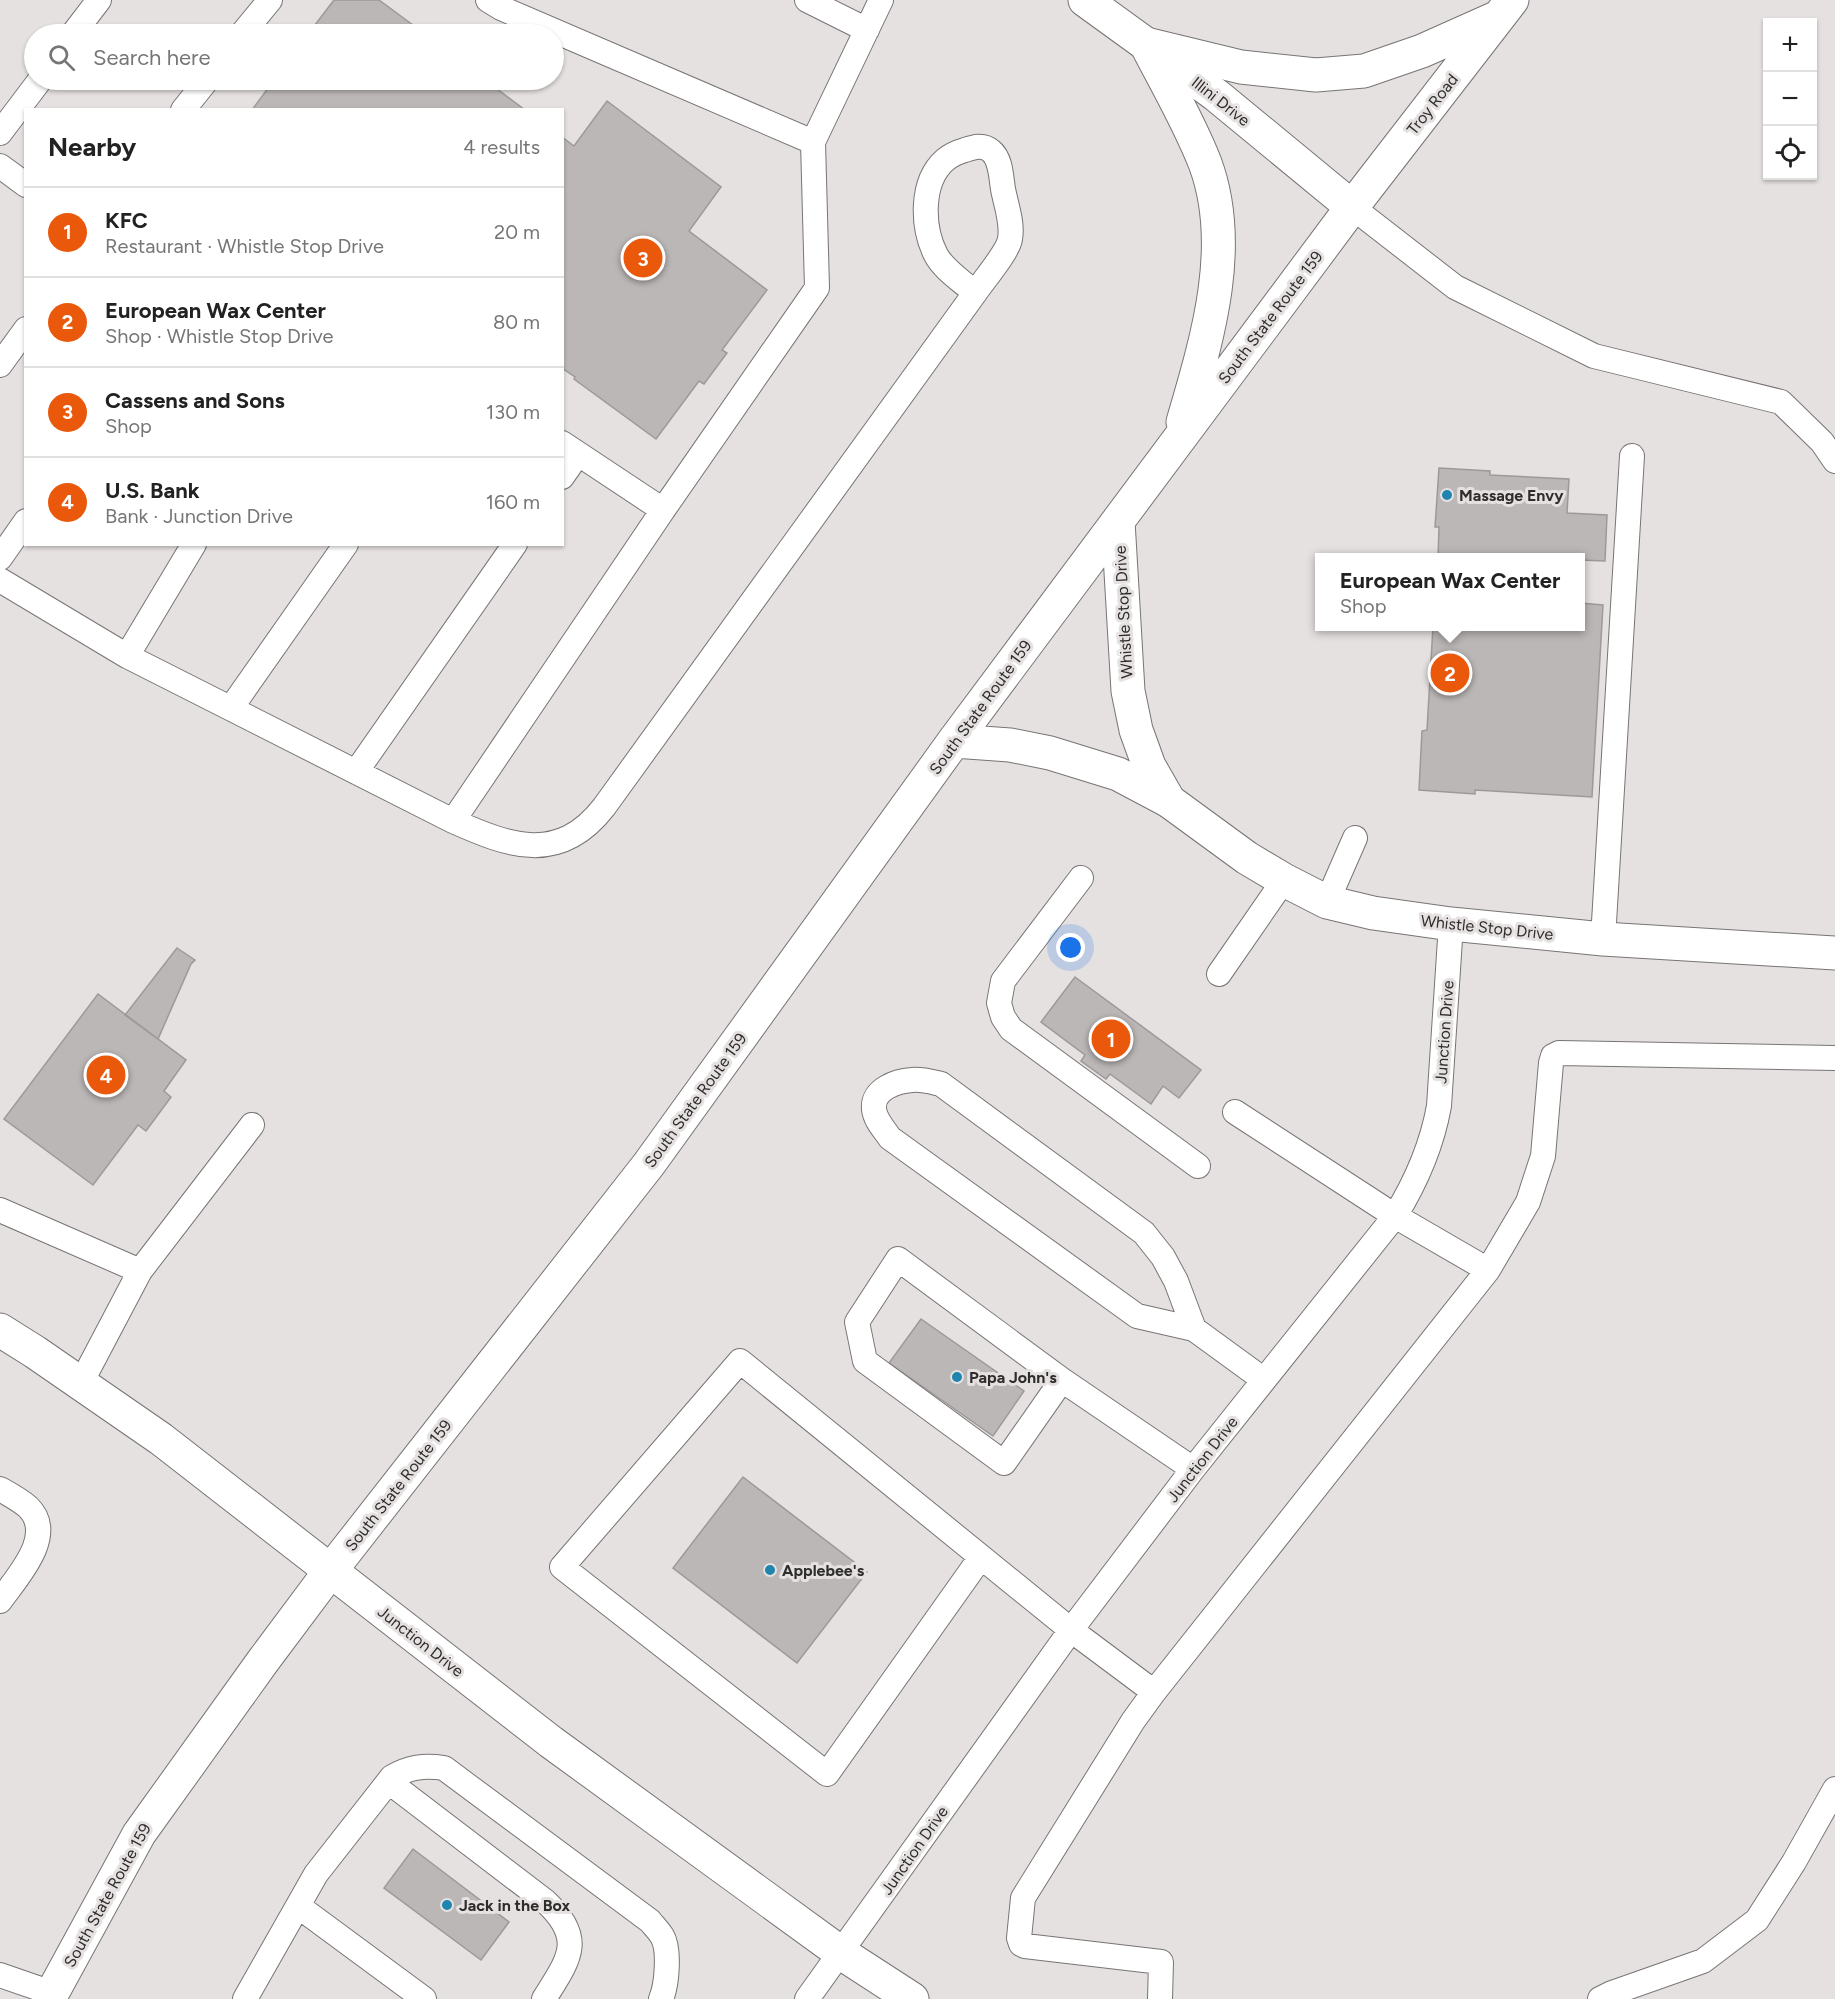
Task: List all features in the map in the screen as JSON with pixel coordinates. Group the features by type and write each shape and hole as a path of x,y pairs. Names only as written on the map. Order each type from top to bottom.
{"main road":[{"name":"Illini Drive","path":"1085,0 1216,95 1352,207"},
{"path":"1146,44 1241,67 1326,75 1364,71 1422,51 1505,8"},
{"name":"Troy Road","path":"1352,207 1505,8"},
{"path":"1146,44 1205,164 1218,218 1217,274 1206,345 1178,441"},
{"name":"South State Route 159","path":"50,1996 139,1834 263,1661 331,1570 649,1164 954,741 1352,207"},
{"name":"Whistle Stop Drive","path":"1118,521 1128,691 1136,730 1149,766 1169,801"},
{"name":"Whistle Stop Drive","path":"954,741 1010,745 1050,753 1118,774 1169,801 1247,858 1327,902 1373,913 1451,924 1603,939 1835,953"},
{"name":"Junction Drive","path":"0,1330 161,1438 551,1742 841,1953 912,1999"}],"lane":[{"path":"81,24 99,0"},
{"path":"250,24 270,0"},
{"path":"488,0 538,24"},
{"path":"807,0 867,30"},
{"path":"453,821 663,510 817,288 813,142 881,0"},
{"path":"564,35 813,142"},
{"path":"0,133 32,90"},
{"path":"185,108 199,90"},
{"path":"0,580 127,656 453,821 493,839 531,846 547,844 574,834 596,817 975,293 1005,249 1010,237 1010,225 997,158 988,148 981,146 955,153 940,164 931,183 926,202 927,223 934,252 940,262 975,293"},
{"path":"0,166 24,184"},
{"path":"1352,207 1455,287 1594,356 1781,402 1822,442 1835,461"},
{"path":"0,365 24,332"},
{"path":"564,471 571,449 663,510"},
{"path":"1603,939 1632,456"},
{"path":"0,558 24,524"},
{"path":"127,656 193,546"},
{"path":"231,708 345,546"},
{"path":"356,772 514,546"},
{"path":"1327,902 1355,838"},
{"path":"1082,878 1003,981 999,1003 1003,1017 1011,1029 1198,1166"},
{"path":"1219,974 1284,880"},
{"name":"Junction Drive","path":"807,1999 1071,1630 1193,1469 1395,1216 1411,1190 1435,1128 1439,1106 1451,924"},
{"path":"1160,1999 1161,1962 1021,1944 1019,1938 1023,1898 1133,1721 1154,1692 1488,1270 1528,1202 1543,1156 1553,1056 1559,1053 1835,1058"},
{"path":"1194,1329 1176,1281 1163,1257 1144,1233 941,1084 912,1080 895,1084 879,1093 874,1102 874,1110 879,1123 890,1138 1137,1316 1194,1329 1264,1380"},
{"path":"1234,1112 1395,1216 1488,1270"},
{"path":"81,1383 140,1271 252,1125"},
{"path":"0,1210 140,1271"},
{"path":"1062,1380 1004,1463 865,1361 857,1322 898,1259 1062,1380 1193,1469"},
{"path":"981,1557 827,1773 562,1567 740,1361 1071,1630 1154,1692"},
{"path":"0,1489 27,1506 34,1514 39,1536 36,1549 0,1601"},
{"path":"245,1999 316,1874 392,1777 406,1769 425,1765 444,1768 650,1921 664,1938 667,1970 665,1991 661,1999"},
{"path":"388,1782 545,1901 561,1916 569,1934 570,1950 566,1964 543,1999"},
{"path":"1600,1999 1703,1962 1757,1920 1794,1862 1835,1789"},
{"path":"298,1906 424,1999"},
{"path":"0,1975 50,1996"}],"building":[{"path":"334,0 379,0 411,24 316,24"},
{"path":"267,90 498,90 522,108 253,108"},
{"path":"607,101 721,187 689,231 767,290 722,350 727,353 704,384 699,381 656,439 564,369 564,138 574,146"},
{"path":"1439,468 1490,471 1490,475 1569,479 1567,513 1607,515 1605,561 1585,560 1585,553 1438,553 1439,527 1435,527"},
{"path":"1585,603 1603,605 1592,797 1475,790 1475,794 1419,790 1422,731 1427,730 1433,631 1585,631"},
{"path":"177,948 195,960 191,964 158,1039 125,1015"},
{"path":"1075,977 1201,1070 1179,1098 1163,1086 1151,1104 1110,1074 1106,1079 1081,1061 1085,1055 1041,1022"},
{"path":"98,994 186,1060 164,1091 171,1097 146,1131 138,1125 93,1185 4,1119"},
{"name":"Papa John's","path":"921,1319 1024,1391 993,1436 889,1363"},
{"name":"Applebee's","path":"743,1477 867,1572 797,1663 673,1568"},
{"name":"Jack in the Box","path":"413,1849 509,1922 481,1960 384,1888"}],"place":[{"name":"Cassens and Sons","path":"643,258"},
{"name":"Massage Envy","path":"1447,495"},
{"name":"European Wax Center","path":"1450,673"},
{"name":"KFC","path":"1111,1039"},
{"name":"U.S. Bank","path":"106,1075"},
{"name":"Papa John's","path":"957,1377"},
{"name":"Applebee's","path":"770,1570"},
{"name":"Jack in the Box","path":"447,1905"}]}
